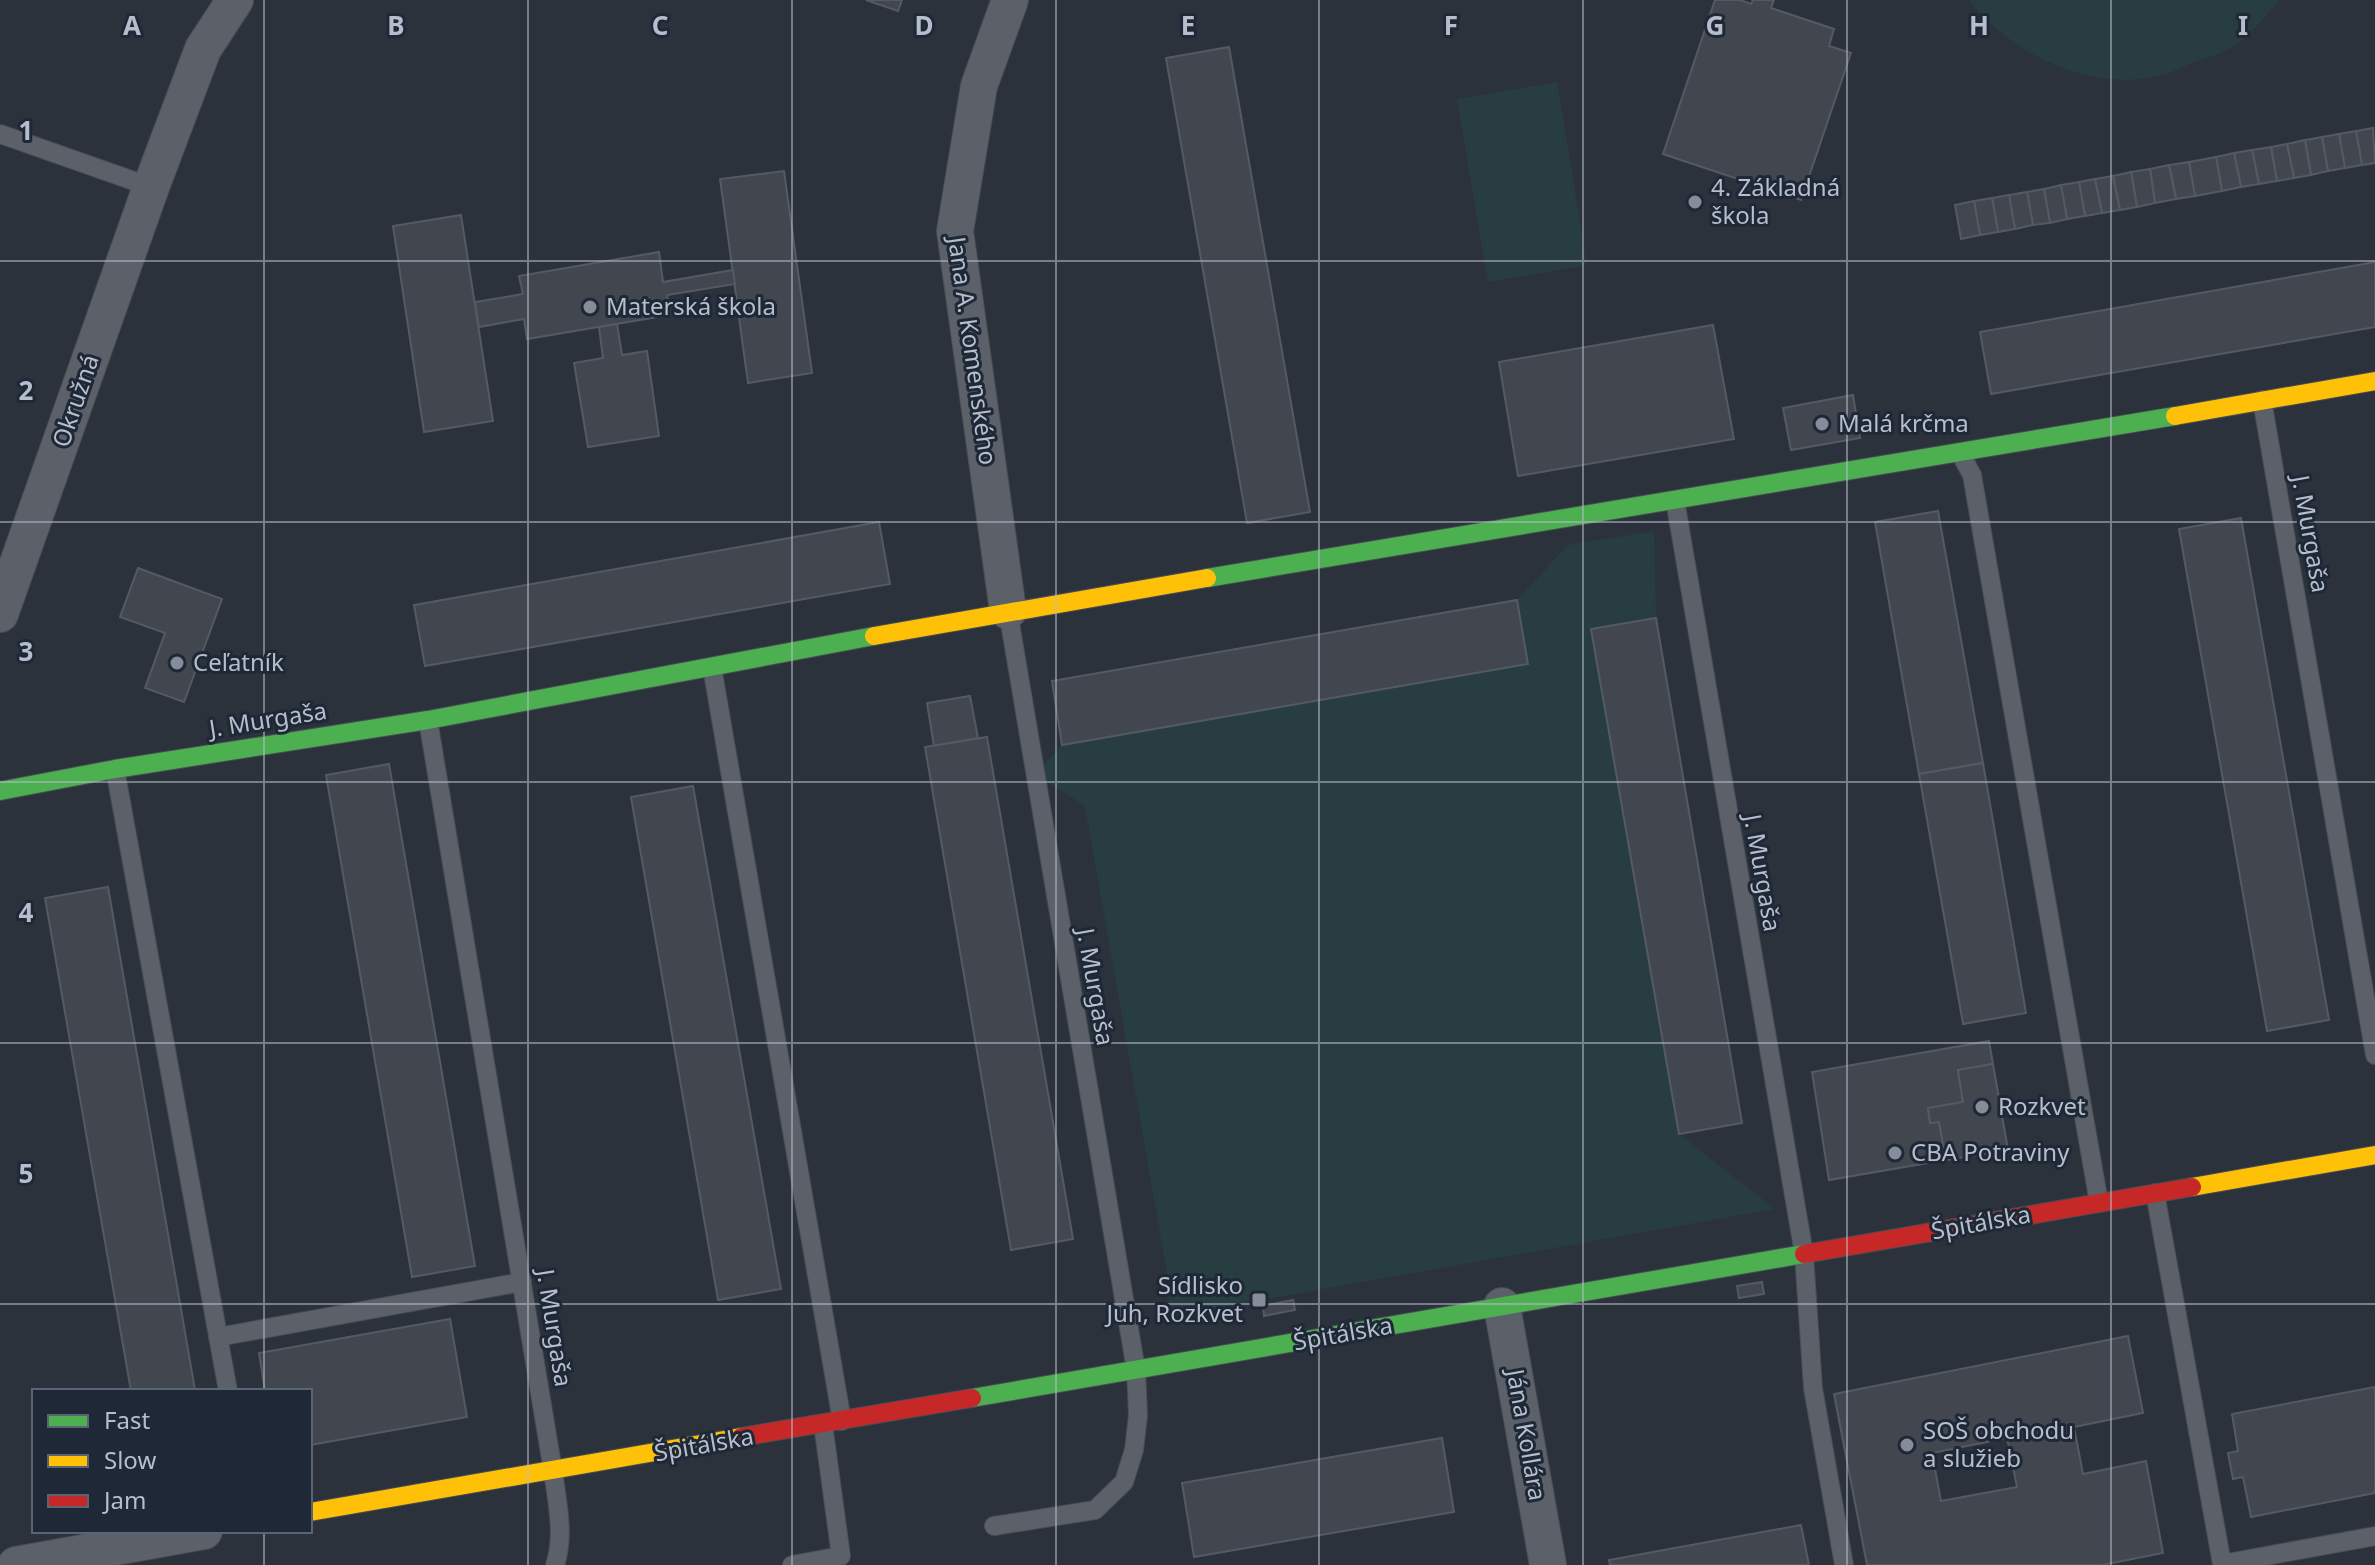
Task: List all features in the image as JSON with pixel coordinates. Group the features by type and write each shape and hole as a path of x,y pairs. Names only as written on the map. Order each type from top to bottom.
{"street":[{"name":"Okružná","path":"203,49 207,0"},
{"name":"Okružná","path":"0,614 203,49 235,0"},
{"name":"Jana A. Komenského","path":"1008,611 955,231 979,86 1010,0"},
{"name":"J. Murgaša","path":"0,791 115,769 428,720 1008,611 2375,381"},
{"name":"Špitálska","path":"312,1512 2375,1155"},
{"name":"Jána Kollára","path":"1502,1306 1548,1565"},
{"path":"16,1565 193,1533"}],"lane":[{"path":"0,134 151,187"},
{"name":"J. Murgaša","path":"2262,400 2375,1055"},
{"path":"1960,453 1972,475 2099,1203"},
{"name":"J. Murgaša","path":"1675,500 1804,1254 1813,1388 1844,1565"},
{"name":"J. Murgaša","path":"994,1526 1095,1510 1124,1482 1134,1450 1138,1415 1136,1370 1008,611"},
{"path":"712,667 842,1421"},
{"name":"J. Murgaša","path":"428,720 553,1471 559,1517 559,1551 555,1565"},
{"path":"115,769 228,1389"},
{"path":"2155,1193 2222,1564 2375,1536"},
{"path":"218,1337 522,1282"},
{"path":"792,1565 841,1556 823,1424"}],"green space":[{"path":"1969,0 2279,0 2246,36 2221,53 2169,73 2142,79 2114,79 2086,75 2033,54 2009,39"},
{"path":"1557,82 1587,265 1488,282 1457,99"},
{"path":"1654,531 1656,618 1592,630 1679,1134 1775,1209 1164,1317 1171,1295 1085,806 1035,774 1062,745 1528,664 1517,600 1568,545"}],"building":[{"path":"866,0 902,0 898,11"},
{"path":"1715,0 1740,0 1751,4 1753,0 1774,0 1771,8 1834,29 1829,46 1851,53 1801,200 1663,154"},
{"path":"1229,47 1310,512 1247,523 1166,58"},
{"path":"2373,128 2375,163 2362,165 2356,131"},
{"path":"2356,131 2362,165 2345,168 2339,134"},
{"path":"2339,134 2345,168 2328,171 2322,137"},
{"path":"2322,137 2328,171 2311,175 2305,140"},
{"path":"2305,140 2311,175 2294,178 2287,144"},
{"path":"2287,144 2294,178 2277,181 2271,147"},
{"path":"2271,147 2277,181 2259,184 2252,150"},
{"path":"2252,150 2259,184 2241,187 2234,153"},
{"path":"2234,153 2241,187 2222,191 2216,157"},
{"path":"2216,157 2222,191 2195,196 2189,162"},
{"path":"2189,162 2195,196 2176,199 2169,165"},
{"path":"2169,165 2176,199 2155,203 2150,169"},
{"path":"2150,169 2155,203 2137,207 2131,172"},
{"path":"784,171 812,373 748,383 720,179"},
{"path":"2131,172 2137,207 2120,210 2113,176"},
{"path":"2113,176 2120,210 2102,213 2095,179"},
{"path":"2095,179 2102,213 2085,216 2079,182"},
{"path":"2079,182 2085,216 2067,219 2061,185"},
{"path":"2061,185 2067,219 2050,223 2044,189"},
{"path":"2044,189 2050,223 2033,225 2027,192"},
{"path":"2027,192 2033,225 2015,229 2009,195"},
{"path":"2009,195 2015,229 1998,232 1992,198"},
{"path":"1992,198 1998,232 1980,235 1974,201"},
{"path":"1974,201 1980,235 1961,239 1955,205"},
{"path":"461,215 493,421 424,432 393,226"},
{"path":"659,252 663,282 733,270 735,284 667,295 670,315 527,339 524,319 479,327 475,302 523,294 519,276"},
{"path":"2375,262 2375,327 1991,394 1980,332"},
{"path":"617,324 622,355 647,351 659,436 588,447 574,363 603,358 599,327"},
{"path":"1713,325 1734,439 1518,476 1499,362"},
{"path":"1853,395 1860,438 1791,450 1783,408"},
{"path":"1938,511 1983,763 1919,774 1875,522"},
{"path":"2241,518 2329,1020 2267,1031 2179,529"},
{"path":"879,522 890,584 425,666 414,605"},
{"path":"138,568 222,599 184,702 145,688 165,633 120,617"},
{"path":"1517,600 1528,664 1062,745 1052,681"},
{"path":"1656,618 1742,1123 1679,1134 1591,629"},
{"path":"970,696 978,738 934,746 927,703"},
{"path":"987,737 1073,1239 1011,1250 925,747"},
{"path":"1983,763 2026,1013 1963,1024 1919,774"},
{"path":"389,764 475,1266 412,1277 326,775"},
{"path":"693,786 781,1289 718,1300 631,797"},
{"path":"108,887 195,1389 131,1389 45,898"},
{"path":"1989,1041 1993,1064 1958,1070 1963,1102 1928,1108 1930,1123 1939,1122 1946,1160 1829,1180 1812,1072"},
{"path":"1993,1064 2008,1150 1946,1160 1939,1122 1930,1123 1928,1108 1963,1102 1958,1070"},
{"path":"1762,1282 1764,1294 1739,1298 1737,1286"},
{"path":"1293,1300 1295,1310 1264,1316 1263,1306"},
{"path":"450,1319 467,1417 312,1445 312,1389 265,1389 259,1353"},
{"name":"SOŠ obchodu a služieb","path":"2128,1336 2143,1413 2074,1427 2083,1474 2146,1461 2163,1553 2102,1565 1867,1565 1834,1394","holes":["2007,1438 2017,1487 1941,1501 1932,1453"]},
{"path":"2375,1387 2375,1493 2251,1517 2243,1477 2233,1479 2228,1453 2238,1451 2232,1414"},
{"path":"1442,1438 1454,1512 1194,1557 1182,1483"},
{"path":"1801,1525 1809,1565 1610,1565 1609,1560"}],"traffic: fast":[{"path":"1207,578 2175,416"},
{"path":"0,791 115,769 428,720 874,636"},
{"path":"972,1398 1804,1254"}],"traffic: slow":[{"path":"2175,416 2375,381"},
{"path":"874,636 1207,578"},
{"path":"2192,1187 2375,1155"},
{"path":"312,1512 741,1437"}],"traffic: jam":[{"path":"1804,1254 2192,1187"},
{"path":"741,1437 972,1398"}],"place":[{"name":"4. Základná škola","path":"1695,202"},
{"name":"Materská škola","path":"590,307"},
{"name":"Malá krčma","path":"1822,424"},
{"name":"Ceľatník","path":"177,663"},
{"name":"Rozkvet","path":"1982,1107"},
{"name":"CBA Potraviny","path":"1895,1153"},
{"name":"Sídlisko Juh, Rozkvet","path":"1259,1300"},
{"name":"SOŠ obchodu a služieb","path":"1907,1445"}]}
